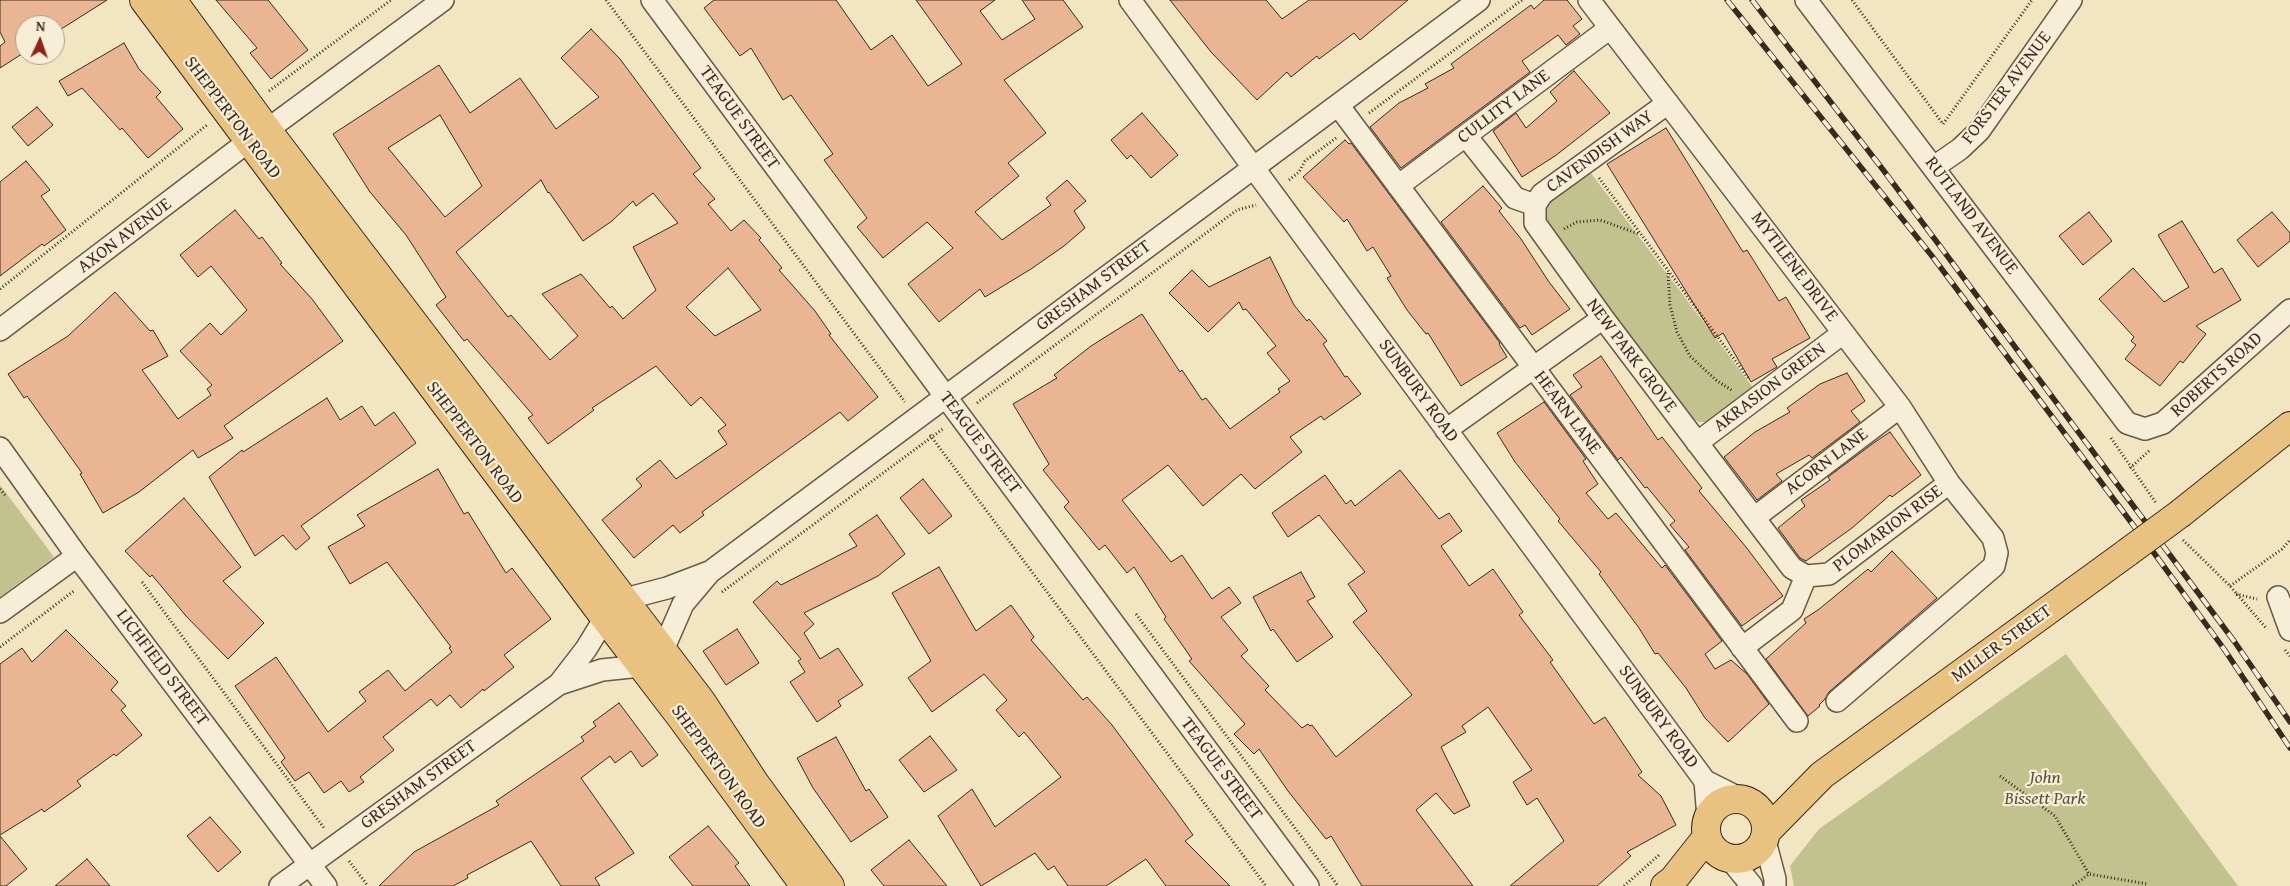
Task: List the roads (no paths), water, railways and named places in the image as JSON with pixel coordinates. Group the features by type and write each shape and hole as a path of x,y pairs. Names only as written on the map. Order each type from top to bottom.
{"main road":[{"name":"SHEPPERTON ROAD","path":"144,0 258,136 624,599 701,701 754,782 830,886"},
{"name":"SHEPPERTON ROAD","path":"172,0 258,136 605,618 805,886"},
{"name":"MILLER STREET","path":"1758,820 2181,513 2290,426"},
{"path":"1732,799 1758,820 1751,855 1741,859 1717,843 1714,809 1721,803 1732,799"},
{"path":"1669,883 1717,843"}],"street":[{"name":"AXON AVENUE","path":"0,330 443,0"},
{"name":"TEAGUE STREET","path":"652,0 1308,886"},
{"name":"SUNBURY ROAD","path":"1130,0 1705,781 1758,820"},
{"name":"GRESHAM STREET","path":"663,650 683,604 710,572 1479,0"},
{"name":"MYTILENE DRIVE","path":"1589,0 1900,407 1949,483 1993,538 1997,553 1994,566 1837,701"},
{"name":"RUTLAND AVENUE","path":"1806,0 1934,167 2123,420 2138,428"},
{"name":"FORSTER AVENUE","path":"1934,167 1960,149 1979,131 2063,3"},
{"name":"CULLITY LANE","path":"1398,186 1610,28"},
{"name":"CAVENDISH WAY","path":"1535,205 1542,194 1668,102"},
{"name":"HEARN LANE","path":"1338,105 1796,721"},
{"path":"1466,136 1515,198 1535,205"},
{"name":"NEW PARK GROVE","path":"1535,205 1535,223 1602,318 1792,568 1806,576"},
{"name":"ROBERTS ROAD","path":"2138,428 2155,427 2163,424 2290,310"},
{"path":"1446,430 1602,318"},
{"name":"AKRASION GREEN","path":"1697,443 1843,333"},
{"name":"ACORN LANE","path":"1754,518 1900,407"},
{"name":"LICHFIELD STREET","path":"0,448 77,556 326,886"},
{"name":"PLOMARION RISE","path":"1806,576 1829,574 1949,483"},
{"path":"0,612 77,556"},
{"name":"GRESHAM STREET","path":"624,599 667,588 710,572"},
{"path":"1742,648 1792,610 1806,576"},
{"path":"2278,597 2290,630"},
{"name":"GRESHAM STREET","path":"280,886 559,684 586,649 605,618"},
{"name":"GRESHAM STREET","path":"559,684 602,670 641,666"},
{"name":"SUNBURY ROAD","path":"1705,781 1717,843"},
{"path":"1758,820 1775,879 1775,886"},
{"path":"1717,843 1752,886"}],"railway":[{"path":"1727,0 1932,256 2224,649 2290,748"},
{"path":"1752,0 1884,171 2234,641 2290,722"}],"park label":[{"name":"John Bissett Park","path":"2045,788"}]}
